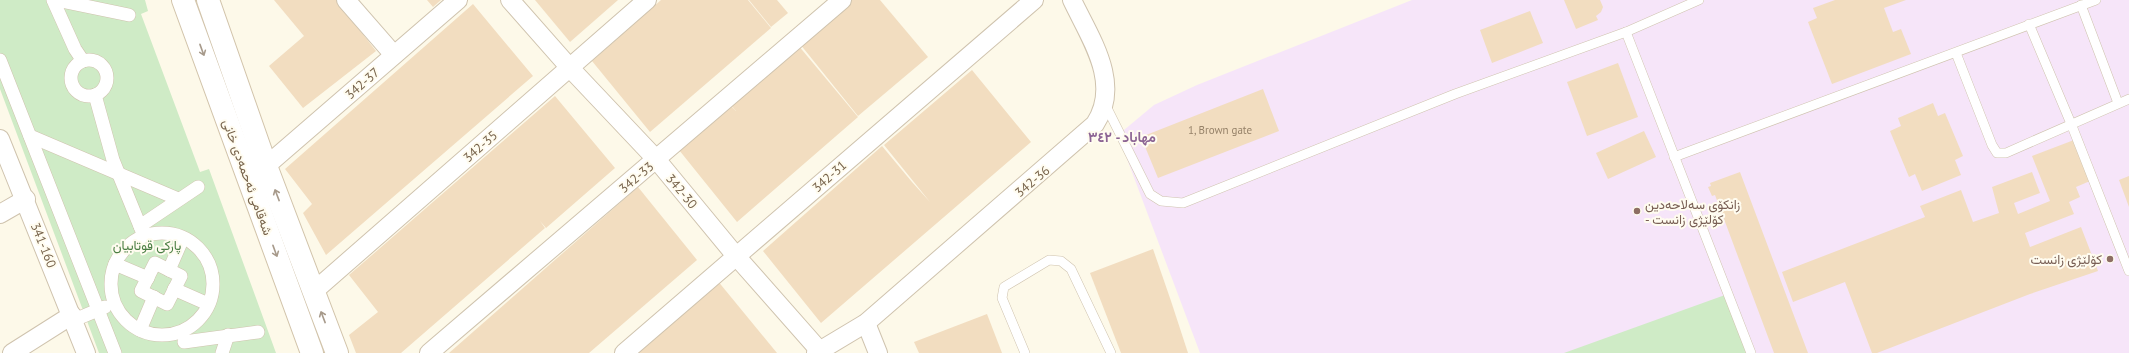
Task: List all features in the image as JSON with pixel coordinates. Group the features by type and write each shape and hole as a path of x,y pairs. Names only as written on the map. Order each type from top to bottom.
{"main road":[{"name":"شەقامی ئەحمەدی خانی","path":"183,0 312,353"},
{"name":"شەقامی ئەحمەدی خانی","path":"211,9 266,166 336,353"},
{"path":"192,25 211,9"}],"street":[{"path":"53,0 75,49 83,61"},
{"path":"56,0 129,15"},
{"path":"346,0 394,55"},
{"name":"342-37","path":"266,166 458,0"},
{"name":"342-30","path":"510,0 570,68 656,159 817,351"},
{"name":"342-35","path":"313,292 647,0"},
{"name":"342-31","path":"624,353 1034,0"},
{"name":"342-36","path":"817,351 866,323 1071,148 1096,124 1101,116 1106,86 1102,66 1072,0"},
{"name":"342-33","path":"429,353 656,159 836,2"},
{"path":"0,60 115,353"},
{"path":"83,61 94,61 104,67 106,72 106,83 104,88 95,95 84,96 78,93 72,84 71,72 74,67 83,61"},
{"path":"95,95 113,160 142,231"},
{"path":"30,136 178,199"},
{"name":"341-160","path":"0,138 75,316 86,353"},
{"path":"198,187 178,199 142,231 122,252 115,264 111,277 111,290 114,303 120,314 129,323 140,330 154,334 167,334 184,342 258,332"},
{"path":"0,214 26,199"},
{"path":"142,231 171,234 194,244 203,254 210,267 212,292 208,304 184,342"},
{"path":"168,270 182,238"},
{"path":"154,263 168,270 181,276 168,304 141,291 154,263"},
{"path":"115,264 148,278"},
{"path":"174,289 208,304"},
{"path":"140,330 154,297"},
{"path":"12,353 75,316 97,310 114,303"},
{"path":"866,323 878,353"},
{"path":"222,353 228,335"}],"lane":[{"path":"1104,102 1150,194 1161,201 1183,203 1455,94 1626,32 1699,0"},
{"path":"1674,157 2096,0"},
{"path":"2081,5 2118,103"},
{"path":"2029,24 2072,126 2129,271"},
{"path":"1626,32 1751,353"},
{"path":"1956,53 1992,145 1997,153 2006,154 2072,126 2129,99"},
{"path":"1025,353 1002,298 1004,287 1049,260 1061,261 1071,269 1111,353"}],"shaded area":[{"name":"زانکۆی سەلاحەدین - کۆلێژی زانست","path":"1412,0 2129,0 2129,353 1200,353 1118,135 1154,105 1197,85"}],"green space":[{"name":"پارکی قوتابیان","path":"0,0 145,0 148,11 141,14 200,172 209,169 276,353 99,353 0,89"},
{"path":"1725,295 1746,353 1564,353"}],"building":[{"path":"274,0 336,0 376,51 303,108 269,66 304,36"},
{"path":"427,0 441,0 433,7"},
{"path":"535,0 618,0 570,42"},
{"path":"661,0 748,0 771,28 650,132 592,61"},
{"path":"749,0 777,0 788,13 771,27"},
{"path":"851,0 880,0 928,57 858,116 800,44"},
{"path":"1564,0 1600,0 1603,7 1601,12 1596,16 1598,20 1576,29"},
{"path":"1835,0 1906,0 1884,8 1893,32 1901,29 1911,54 1832,84 1808,22 1817,18 1813,8"},
{"path":"473,4 533,76 326,255 303,213 312,204 285,169"},
{"path":"1530,11 1543,43 1492,63 1480,30"},
{"path":"798,45 858,117 737,222 679,150 730,105 736,111 730,104"},
{"path":"1618,63 1638,117 1587,136 1567,82"},
{"path":"972,70 1031,142 821,323 763,251 882,146 930,202 884,145"},
{"path":"1263,89 1279,131 1158,178 1141,137"},
{"path":"555,96 615,168 546,228 540,221 545,228 401,353 356,353 349,335 378,312 349,275"},
{"path":"1933,103 1938,116 1945,113 1963,156 1955,160 1961,175 1922,191 1915,174 1909,177 1890,131 1901,126 1898,118"},
{"path":"1644,131 1656,157 1608,179 1596,153"},
{"path":"2074,140 2090,181 2076,187 2080,197 2069,202 2074,214 2025,233 2030,247 2081,227 2098,271 2030,294 1877,353 1872,353 1845,282 1793,302 1782,272 1925,217 1920,206 1961,190 1973,222 1999,213 1992,187 2032,172 2040,193 2014,203 2018,214 2050,201 2032,156"},
{"path":"1740,172 1808,353 1774,353 1715,195 1712,196 1708,187 1711,186 1710,183"},
{"path":"2129,176 2129,207 2119,180"},
{"path":"638,187 697,260 589,353 449,353"},
{"path":"1153,249 1188,353 1121,353 1090,273"},
{"path":"717,280 777,353 634,353"},
{"path":"987,314 1002,353 919,353 914,342"}],"place":[{"name":"زانکۆی سەلاحەدین - کۆلێژی زانست","path":"1637,211"},
{"name":"کۆلێژی زانست","path":"2110,259"}],"district":[{"name":"مهاباد - ٣٤٢","path":"1122,137"}]}
